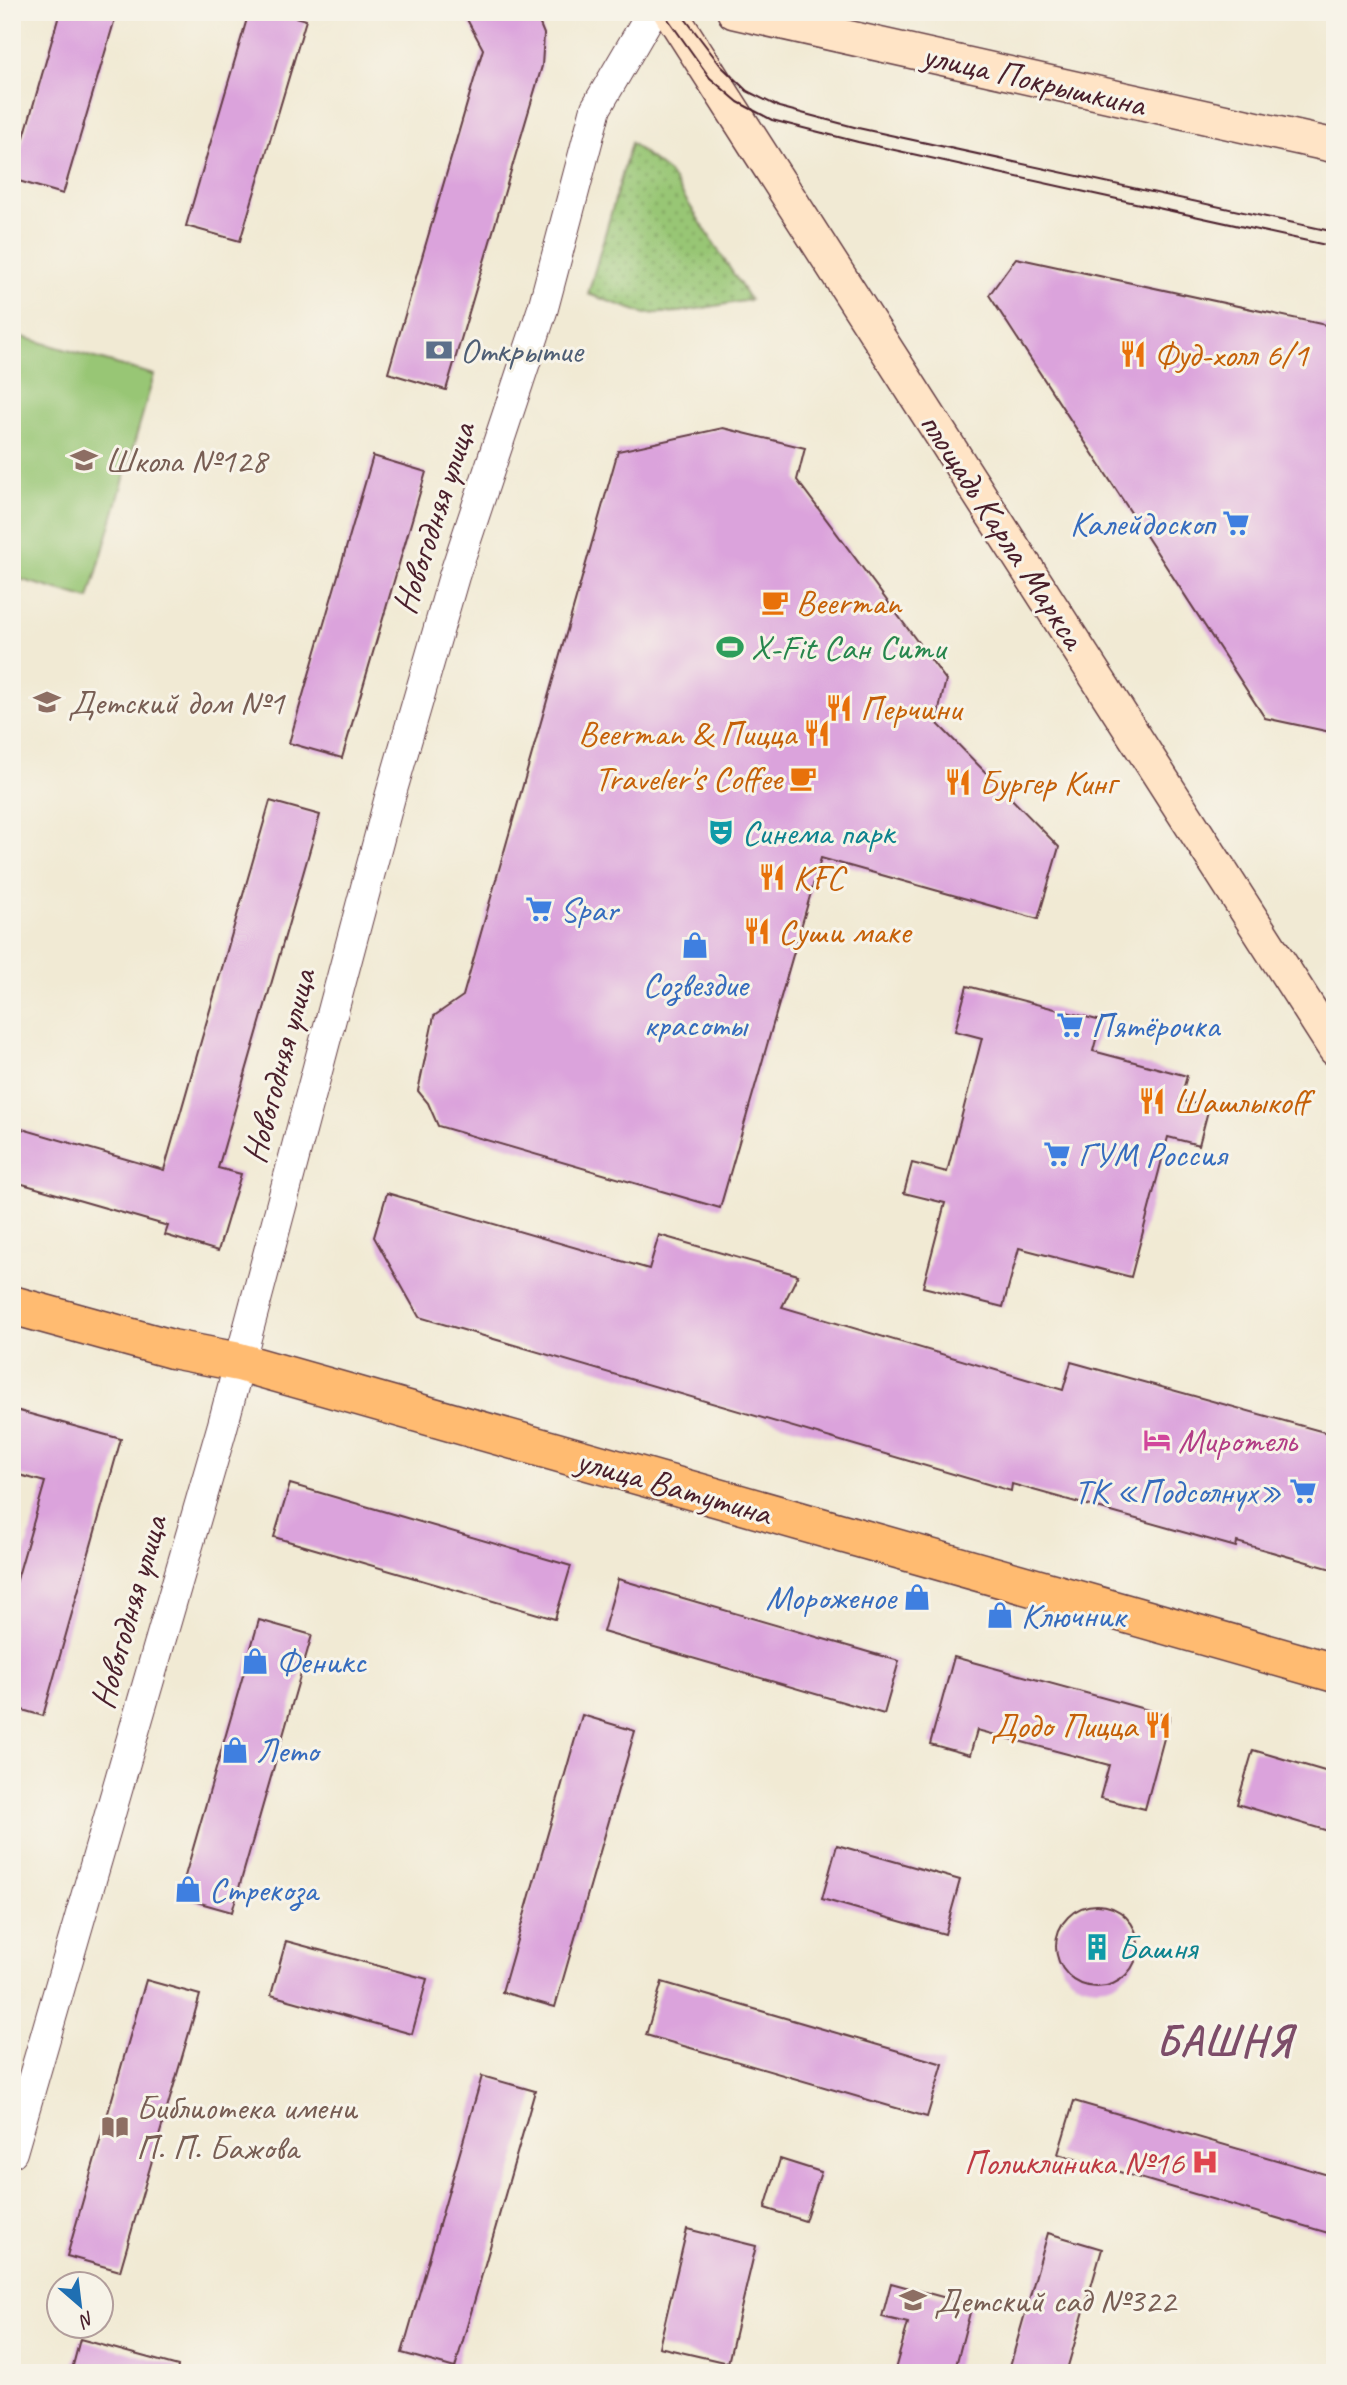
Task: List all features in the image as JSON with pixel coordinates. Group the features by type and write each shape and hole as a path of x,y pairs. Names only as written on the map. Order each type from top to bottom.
{"main road":[{"name":"площадь Карла Маркса","path":"670,12 1335,1049"},
{"name":"улица Покрышкина","path":"734,12 1335,146"},
{"name":"улица Ватутина","path":"12,1305 172,1349 239,1362 1335,1673"}],"street":[{"name":"Новогодняя улица","path":"12,2152 239,1362 421,685 454,576 543,308 596,108 652,12"}],"green space":[{"path":"631,143 669,173 750,300 680,312 645,314 588,294"},
{"path":"12,334 154,375 89,599 12,577"}],"building":[{"path":"60,12 117,12 63,194 12,179"},
{"path":"249,12 278,12 306,20 240,241 186,226"},
{"path":"463,12 535,12 544,34 542,66 446,390 388,373 483,49"},
{"name":"Калейдоскоп","path":"1016,258 1335,327 1335,733 1265,718 989,295"},
{"path":"723,428 805,448 797,480 946,680 936,722 1059,847 1038,919 821,858 720,1208 438,1126 428,1103 418,1091 434,1016 463,996 618,451"},
{"path":"373,456 426,472 342,758 289,743"},
{"path":"270,801 320,815 218,1168 241,1174 218,1251 165,1235 168,1226 12,1181 12,1126 164,1170"},
{"name":"ГУМ Россия","path":"967,986 1101,1021 1093,1051 1187,1076 1180,1100 1209,1107 1199,1145 1168,1137 1131,1277 1019,1248 1003,1307 923,1287 945,1203 904,1193 912,1163 947,1172 982,1038 955,1031"},
{"path":"387,1193 649,1269 659,1235 798,1275 782,1307 1063,1390 1071,1362 1335,1435 1335,1570 1237,1542 1236,1547 1012,1484 1011,1491 419,1317 374,1237"},
{"path":"12,1409 121,1439 43,1716 12,1707 12,1597 45,1482 12,1473"},
{"path":"290,1484 571,1566 555,1619 274,1537"},
{"path":"618,1579 899,1661 884,1714 603,1632"},
{"path":"259,1620 312,1635 232,1912 179,1897"},
{"path":"954,1657 1170,1716 1145,1809 1100,1798 1109,1765 977,1730 970,1755 930,1744"},
{"path":"582,1715 635,1731 555,2007 502,1992"},
{"path":"1253,1750 1335,1774 1335,1833 1237,1804"},
{"path":"837,1845 960,1880 945,1934 822,1899"},
{"name":"Башня","path":"1097,1905 1113,1908 1126,1917 1135,1930 1138,1946 1135,1962 1126,1975 1113,1984 1097,1987 1081,1984 1068,1975 1059,1962 1056,1946 1059,1930 1068,1917 1081,1908"},
{"path":"286,1941 427,1979 412,2034 271,1995"},
{"path":"146,1980 200,1995 120,2271 67,2256"},
{"path":"662,1982 943,2064 927,2117 646,2035"},
{"path":"482,2076 535,2091 455,2368 402,2353"},
{"path":"1074,2101 1335,2177 1335,2235 1058,2154"},
{"path":"780,2159 821,2172 805,2221 765,2208"},
{"path":"687,2229 756,2246 728,2363 659,2347"},
{"path":"1048,2233 1102,2249 1066,2373 1008,2373"},
{"path":"891,2283 972,2305 954,2373 894,2373 908,2323 882,2317"},
{"path":"80,2340 178,2366 177,2373 71,2373"}],"tram line":[{"path":"663,12 710,78 738,102 772,120 858,142 1335,247"},
{"path":"680,12 721,66 747,91 779,107 858,128 1335,232"}],"place":[{"name":"Открытие","path":"439,350"},
{"name":"Фуд-холл 6/1","path":"1133,354"},
{"name":"Школа №128","path":"84,460"},
{"name":"Калейдоскоп","path":"1236,523"},
{"name":"Beerman","path":"775,602"},
{"name":"X-Fit Сан Сити","path":"730,647"},
{"name":"Детский дом №1","path":"47,702"},
{"name":"Перчини","path":"839,708"},
{"name":"Beerman & Пицца","path":"817,733"},
{"name":"Traveler's Coffee","path":"803,778"},
{"name":"Бургер Кинг","path":"958,782"},
{"name":"Синема парк","path":"721,832"},
{"name":"KFC","path":"772,877"},
{"name":"Spar","path":"539,909"},
{"name":"Суши маке","path":"757,931"},
{"name":"Созвездие красоты","path":"695,945"},
{"name":"Пятёрочка","path":"1070,1025"},
{"name":"Шашлыкоff","path":"1152,1101"},
{"name":"ГУМ Россия","path":"1057,1154"},
{"name":"Миротель","path":"1157,1440"},
{"name":"ТК «Подсолнух»","path":"1303,1491"},
{"name":"Мороженое","path":"917,1597"},
{"name":"Ключник","path":"1000,1615"},
{"name":"Феникс","path":"255,1661"},
{"name":"Додо Пицца","path":"1158,1725"},
{"name":"Лето","path":"235,1750"},
{"name":"Стрекоза","path":"188,1889"},
{"name":"Башня","path":"1097,1947"},
{"name":"Библиотека имени П. П. Бажова","path":"115,2127"},
{"name":"Поликлиника №16","path":"1205,2162"},
{"name":"Детский сад №322","path":"913,2300"}],"district":[{"name":"БАШНЯ","path":"1225,2040"}]}
